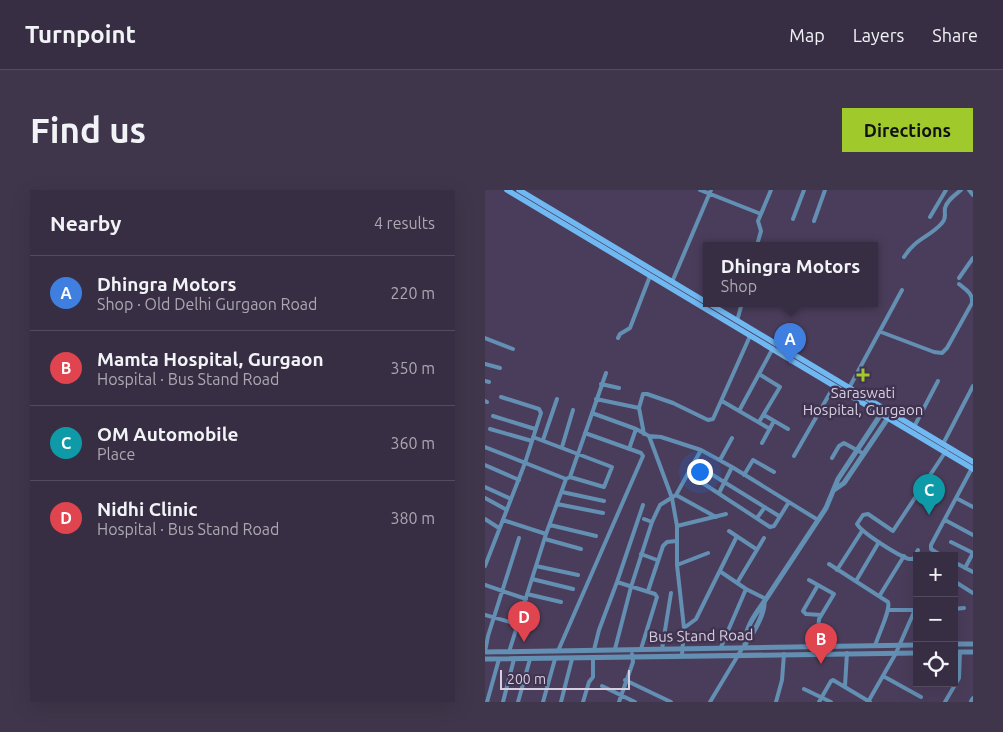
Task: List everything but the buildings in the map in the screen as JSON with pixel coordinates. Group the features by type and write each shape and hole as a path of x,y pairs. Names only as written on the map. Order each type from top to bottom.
{"main road":[{"path":"507,190 546,210 703,305"},
{"path":"519,190 546,210 650,276 703,300"},
{"path":"706,307 750,336 774,346 849,388 945,448"},
{"path":"720,307 737,321 834,386 973,464"}],"street":[{"path":"700,190 710,192 761,214"},
{"path":"758,242 761,231 758,221 771,190"},
{"path":"793,219 804,190"},
{"path":"814,221 825,190"},
{"path":"930,217 946,190"},
{"path":"904,257 914,244 941,224 945,219 946,206 949,200 961,190"},
{"path":"969,190 973,195"},
{"path":"671,284 710,192"},
{"path":"959,278 973,258"},
{"path":"617,338 630,328 650,276"},
{"path":"881,332 934,352 942,353 947,348 972,303 973,298 970,293 959,284"},
{"path":"849,388 881,332 902,290"},
{"path":"737,321 741,307"},
{"path":"682,655 683,628 677,565 677,526 674,496 647,435 639,408 641,397 643,394 647,394 711,420 716,414 750,336"},
{"path":"485,338 513,349"},
{"path":"739,411 774,346"},
{"path":"485,364 500,368"},
{"path":"507,659 557,504 578,454 606,373"},
{"path":"759,374 780,387 759,422"},
{"path":"914,427 938,381"},
{"path":"601,384 619,388"},
{"path":"794,456 834,386"},
{"path":"913,559 903,556 879,542 862,531 857,524 861,517 866,514 893,531 945,448 973,386"},
{"path":"485,566 525,463 540,410 501,397"},
{"path":"524,404 526,398"},
{"path":"543,440 557,399"},
{"path":"596,399 639,408"},
{"path":"722,401 770,429"},
{"path":"562,447 573,410"},
{"path":"592,413 647,435 661,437 701,450 818,520"},
{"path":"710,702 745,645 746,634 759,608 818,520 838,479 881,414"},
{"path":"764,415 788,429"},
{"path":"493,416 535,429"},
{"path":"834,490 843,483 888,418"},
{"path":"762,443 774,421"},
{"path":"485,447 568,478 604,487 612,468 543,440 490,428"},
{"path":"629,449 636,429"},
{"path":"563,659 561,651 643,456 641,453 585,433"},
{"path":"720,460 731,438"},
{"path":"832,458 839,446 844,443 864,454"},
{"path":"615,649 631,587 652,522 660,505 674,496 701,450"},
{"path":"744,475 753,460 774,472"},
{"path":"936,552 931,547 973,464"},
{"path":"485,465 519,480"},
{"path":"719,493 732,467"},
{"path":"703,469 779,516"},
{"path":"698,480 772,527 789,502"},
{"path":"485,487 511,500"},
{"path":"562,492 604,501"},
{"path":"674,496 716,517"},
{"path":"485,498 507,510"},
{"path":"956,498 973,507"},
{"path":"557,504 603,513"},
{"path":"594,650 599,630 643,505"},
{"path":"757,518 765,507"},
{"path":"677,526 726,514"},
{"path":"485,519 499,528"},
{"path":"644,519 652,522"},
{"path":"503,520 581,549"},
{"path":"945,520 973,535"},
{"path":"550,525 596,536"},
{"path":"729,531 756,550"},
{"path":"837,570 862,531"},
{"path":"683,628 696,619 721,572 737,536"},
{"path":"485,652 519,538"},
{"path":"737,583 764,538"},
{"path":"648,591 657,560 665,544 676,541"},
{"path":"856,581 879,542"},
{"path":"951,542 973,553 965,568"},
{"path":"677,565 708,553"},
{"path":"641,554 657,560"},
{"path":"880,595 903,556"},
{"path":"829,564 880,595 888,602 889,610 875,646"},
{"path":"958,564 973,572"},
{"path":"536,566 579,575"},
{"path":"721,572 765,601"},
{"path":"532,579 573,589"},
{"path":"809,580 834,594 821,615 817,626 817,646"},
{"path":"617,582 656,595 657,601 641,649"},
{"path":"958,584 973,592"},
{"path":"485,585 526,599"},
{"path":"818,585 803,611 807,614 821,615"},
{"path":"721,648 746,589"},
{"path":"662,649 671,593"},
{"path":"527,594 561,602"},
{"path":"958,608 964,608"},
{"path":"889,610 913,610"},
{"path":"819,702 831,681 835,680 869,702 896,653 913,614"},
{"path":"485,615 517,624"},
{"path":"958,644 973,644"},
{"name":"Bus Stand Road","path":"485,652 721,648 745,645 913,645"},
{"path":"619,702 625,680 633,662 633,650"},
{"path":"958,652 973,652"},
{"path":"845,686 847,653"},
{"name":"Bus Stand Road","path":"485,659 913,653"},
{"path":"775,702 782,680 784,654"},
{"path":"561,702 572,658"},
{"path":"583,702 589,682 593,677 593,658"},
{"path":"487,702 499,659"},
{"path":"503,702 514,659"},
{"path":"518,702 530,659"},
{"path":"543,702 555,659"},
{"path":"958,665 958,680"},
{"path":"883,676 921,697"},
{"path":"625,680 671,702"},
{"path":"602,686 635,702"},
{"path":"945,702 954,687"},
{"path":"804,688 831,702"}],"place":[{"name":"Dhingra Motors","path":"790,364"},
{"name":"Saraswati Hospital, Gurgaon","path":"863,375"},
{"name":"OM Automobile","path":"929,515"},
{"name":"Nidhi Clinic","path":"524,642"},
{"name":"Mamta Hospital, Gurgaon","path":"821,664"}]}
